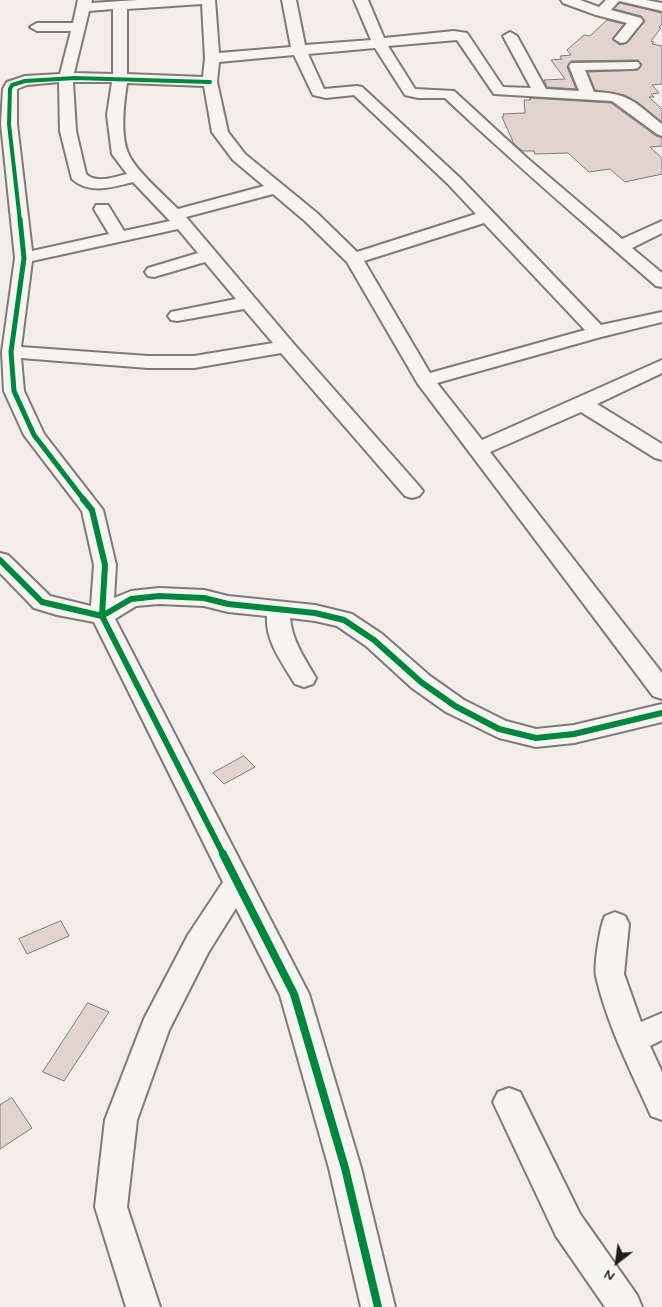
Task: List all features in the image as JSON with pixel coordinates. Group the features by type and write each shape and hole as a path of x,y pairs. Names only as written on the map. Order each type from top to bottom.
{"street":[{"path":"137,176 97,184 82,181 78,176 68,131 66,77 85,3 120,5 158,1 208,0 212,58 210,82 220,132 239,156 311,216 354,259 425,380 662,690"},
{"path":"289,0 299,50 318,92 326,94 357,90 454,181 597,332"},
{"path":"361,0 379,43 410,92 418,94 449,94 521,161 662,282"},
{"path":"568,0 601,12 636,21 621,39"},
{"path":"601,12 614,0"},
{"path":"625,0 662,7"},
{"path":"120,5 120,80 115,115 120,154 137,176 178,219 250,302 286,347 412,491"},
{"path":"37,27 79,27"},
{"path":"212,58 454,35 462,36 497,90 503,92 606,96 620,99 662,131"},
{"path":"510,36 541,93"},
{"path":"588,95 576,66 633,65"},
{"path":"210,82 66,77 22,81 5,89 5,124 24,258 11,352 14,391 34,435 92,510 105,565 102,616 294,994 345,1168 378,1307"},
{"path":"24,258 120,238 276,188"},
{"path":"102,209 120,238"},
{"path":"354,259 488,216"},
{"path":"620,247 662,226"},
{"path":"154,272 208,255"},
{"path":"0,288 19,288"},
{"path":"177,316 250,302"},
{"path":"425,380 597,332 662,317"},
{"path":"11,352 140,362 194,362 286,347"},
{"path":"479,449 582,404 662,366"},
{"path":"582,404 662,454"},
{"path":"0,560 42,602 102,616 131,599 159,596 204,598 228,604 279,611 315,613 344,620 374,640 421,682 455,706 499,729 536,738 574,734 662,713"},
{"path":"279,611 277,620 283,640 292,660 304,678"},
{"path":"143,1307 111,1207 121,1120 155,1028 198,944 238,883"},
{"path":"615,924 610,974 632,1040 662,1106"},
{"path":"632,1040 662,1026"},
{"path":"509,1102 568,1225 625,1307"}],"building":[{"path":"620,3 662,13 662,24 659,27 661,28 651,41 654,42 652,44 662,46 662,84 652,85 659,93 651,94 654,97 649,97 662,109 662,122 639,103 625,95 595,90 588,72 638,70 642,64 638,60 571,61 567,67 576,89 547,87 544,80 565,79 551,60 562,59 560,56 571,55 567,50 584,35 590,36 607,20 624,24 612,39 620,45 627,43 645,21 641,16 614,9"},
{"path":"530,98 611,103 656,136 662,138 662,146 650,147 662,158 662,174 625,182 610,169 589,172 568,153 535,154 534,151 523,151 514,144 502,117 504,116 503,114 525,113 524,100 530,100"},
{"path":"244,756 255,767 224,784 213,773"},
{"path":"61,921 69,936 27,954 19,939"},
{"path":"88,1003 109,1012 64,1081 43,1072"},
{"path":"12,1098 32,1128 0,1149 0,1105"}],"cycle path":[{"path":"0,560 42,602 102,616 105,565 92,510 34,435 14,391 11,352 24,258 9,124 10,89 12,85 25,81 47,78 210,82"},
{"path":"378,1307 345,1168 294,994 102,616 131,599 159,596 204,598 228,604 315,613 344,620 374,640 421,682 455,706 499,729 536,738 574,734 662,713"}]}
